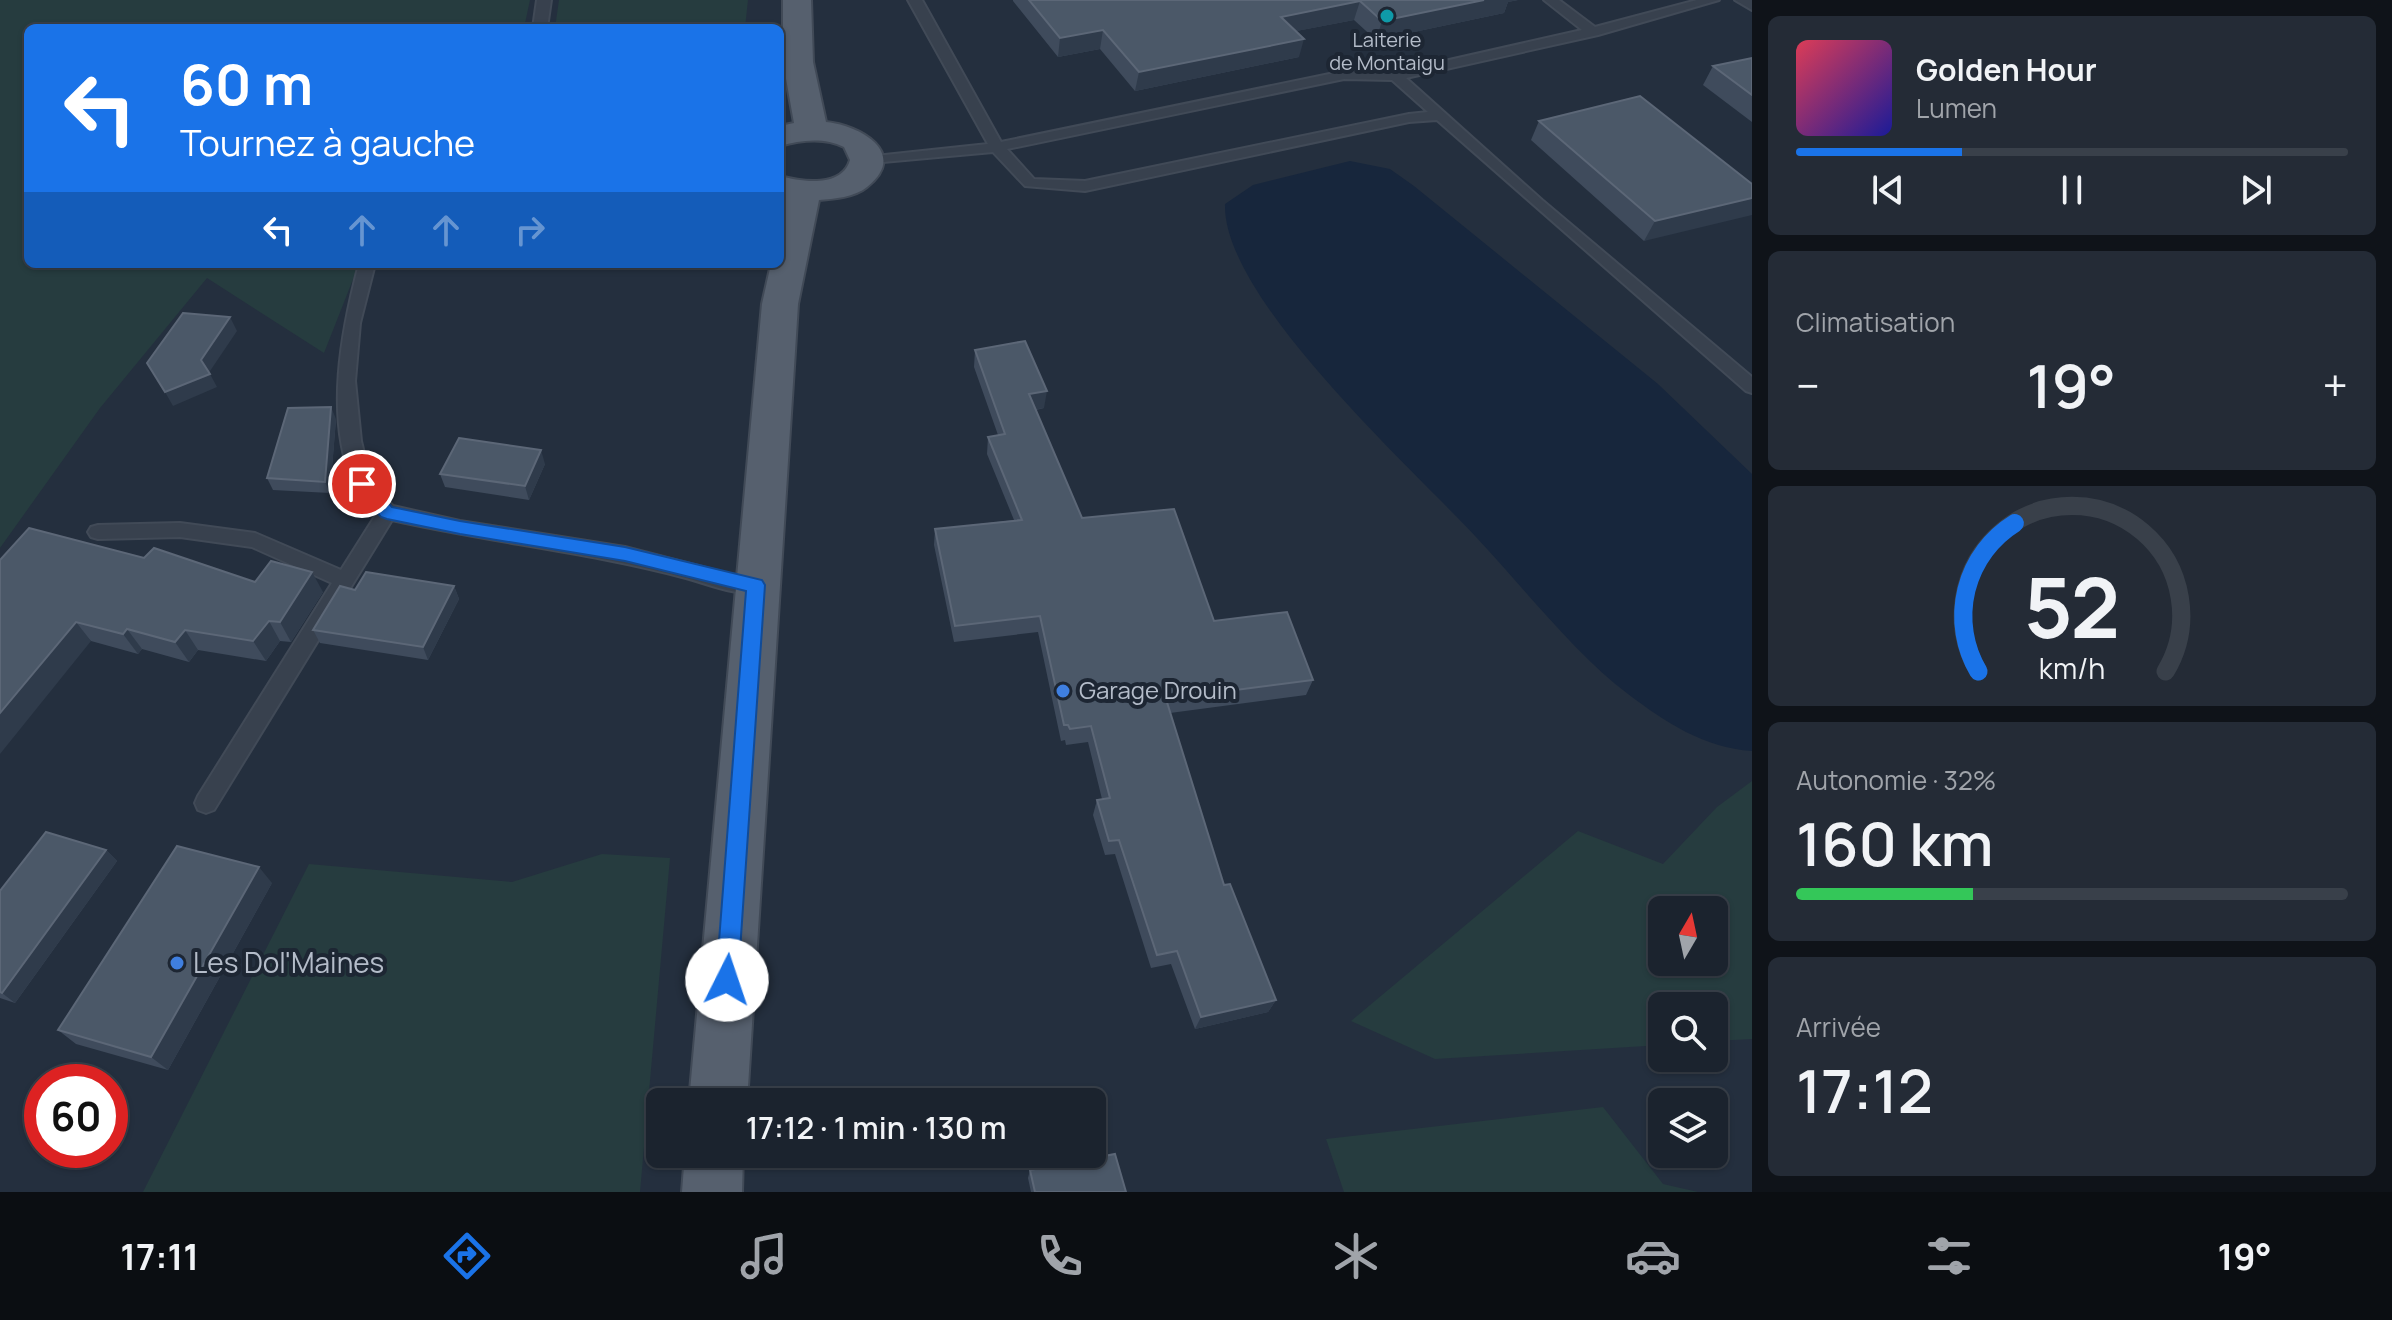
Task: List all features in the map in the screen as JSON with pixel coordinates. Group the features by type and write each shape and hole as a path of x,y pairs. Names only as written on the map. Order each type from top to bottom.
{"main road":[{"path":"784,266 792,189 840,187 862,171 866,161 864,151 856,142 836,133 796,132 797,0"},
{"path":"719,1088 756,585 784,268"},
{"path":"712,1192 713,1168"}],"lane":[{"path":"541,24 544,0"},
{"path":"915,0 997,147 1030,183 1085,186 1409,118 1438,116"},
{"path":"1551,0 1593,32"},
{"path":"866,161 997,147 1344,75 1396,76 1593,32 1712,0"},
{"path":"1742,0 1752,6"},
{"path":"1396,76 1438,116 1752,387"},
{"path":"366,268 352,323 346,381 352,441 362,484 387,512 460,528 625,554 729,582 756,585"},
{"path":"206,803 387,512"},
{"path":"98,532 180,530 255,540 345,580"}],"green space":[{"path":"0,0 530,0 525,24 24,24 24,268 357,268 324,353 207,278 100,408 0,548"},
{"path":"559,0 748,0 745,24 556,24"},
{"path":"1752,781 1752,1039 1728,1040 1728,992 1648,992 1648,1046 1435,1059 1351,1021 1578,831 1663,864 1717,807"},
{"path":"602,854 670,858 649,1088 646,1088 640,1192 143,1192 309,864 512,882"},
{"path":"1603,1107 1663,1184 1698,1192 1344,1192 1326,1139"}],"water":[{"path":"1350,161 1390,169 1414,186 1658,384 1752,474 1752,751 1718,745 1686,732 1608,678 1368,427 1286,333 1254,286 1232,243 1225,204 1253,185"}],"building":[{"path":"1029,0 1484,0 1382,21 1360,1 1281,17 1304,39 1139,72 1103,30 1060,38"},
{"path":"1752,58 1752,95 1713,66"},
{"path":"1640,96 1752,184 1752,198 1655,221 1539,121"},
{"path":"183,313 230,317 201,360 210,374 165,392 147,363"},
{"path":"1025,341 1047,391 1029,394 1082,518 1174,509 1214,621 1287,612 1313,680 1166,699 1224,885 1230,884 1276,1000 1201,1017 1177,951 1157,955 1119,840 1109,841 1097,800 1110,798 1091,726 1070,729 1064,725 1040,616 955,626 935,529 1022,520 988,437 1005,434 975,350"},
{"path":"331,407 325,482 267,478 288,408"},
{"path":"459,438 541,450 525,486 440,474"},
{"path":"29,528 144,558 154,548 255,582 271,561 312,572 280,622 269,621 253,641 185,630 175,642 127,629 123,634 76,622 0,713 0,560"},
{"path":"366,572 454,586 423,647 313,630 340,586 355,590"},
{"path":"46,832 106,850 2,993 0,891"},
{"name":"Les Dol'Maines","path":"177,846 259,867 151,1057 58,1030"},
{"path":"1115,1154 1126,1192 1035,1192 1030,1170 1106,1168 1106,1156"}],"place":[{"name":"Laiterie de Montaigu","path":"1387,16"},
{"name":"Garage Drouin","path":"1063,691"},
{"name":"Les Dol'Maines","path":"177,963"}],"route":[{"path":"362,484 387,512 460,528 625,554 729,582 756,585 727,980"}]}
